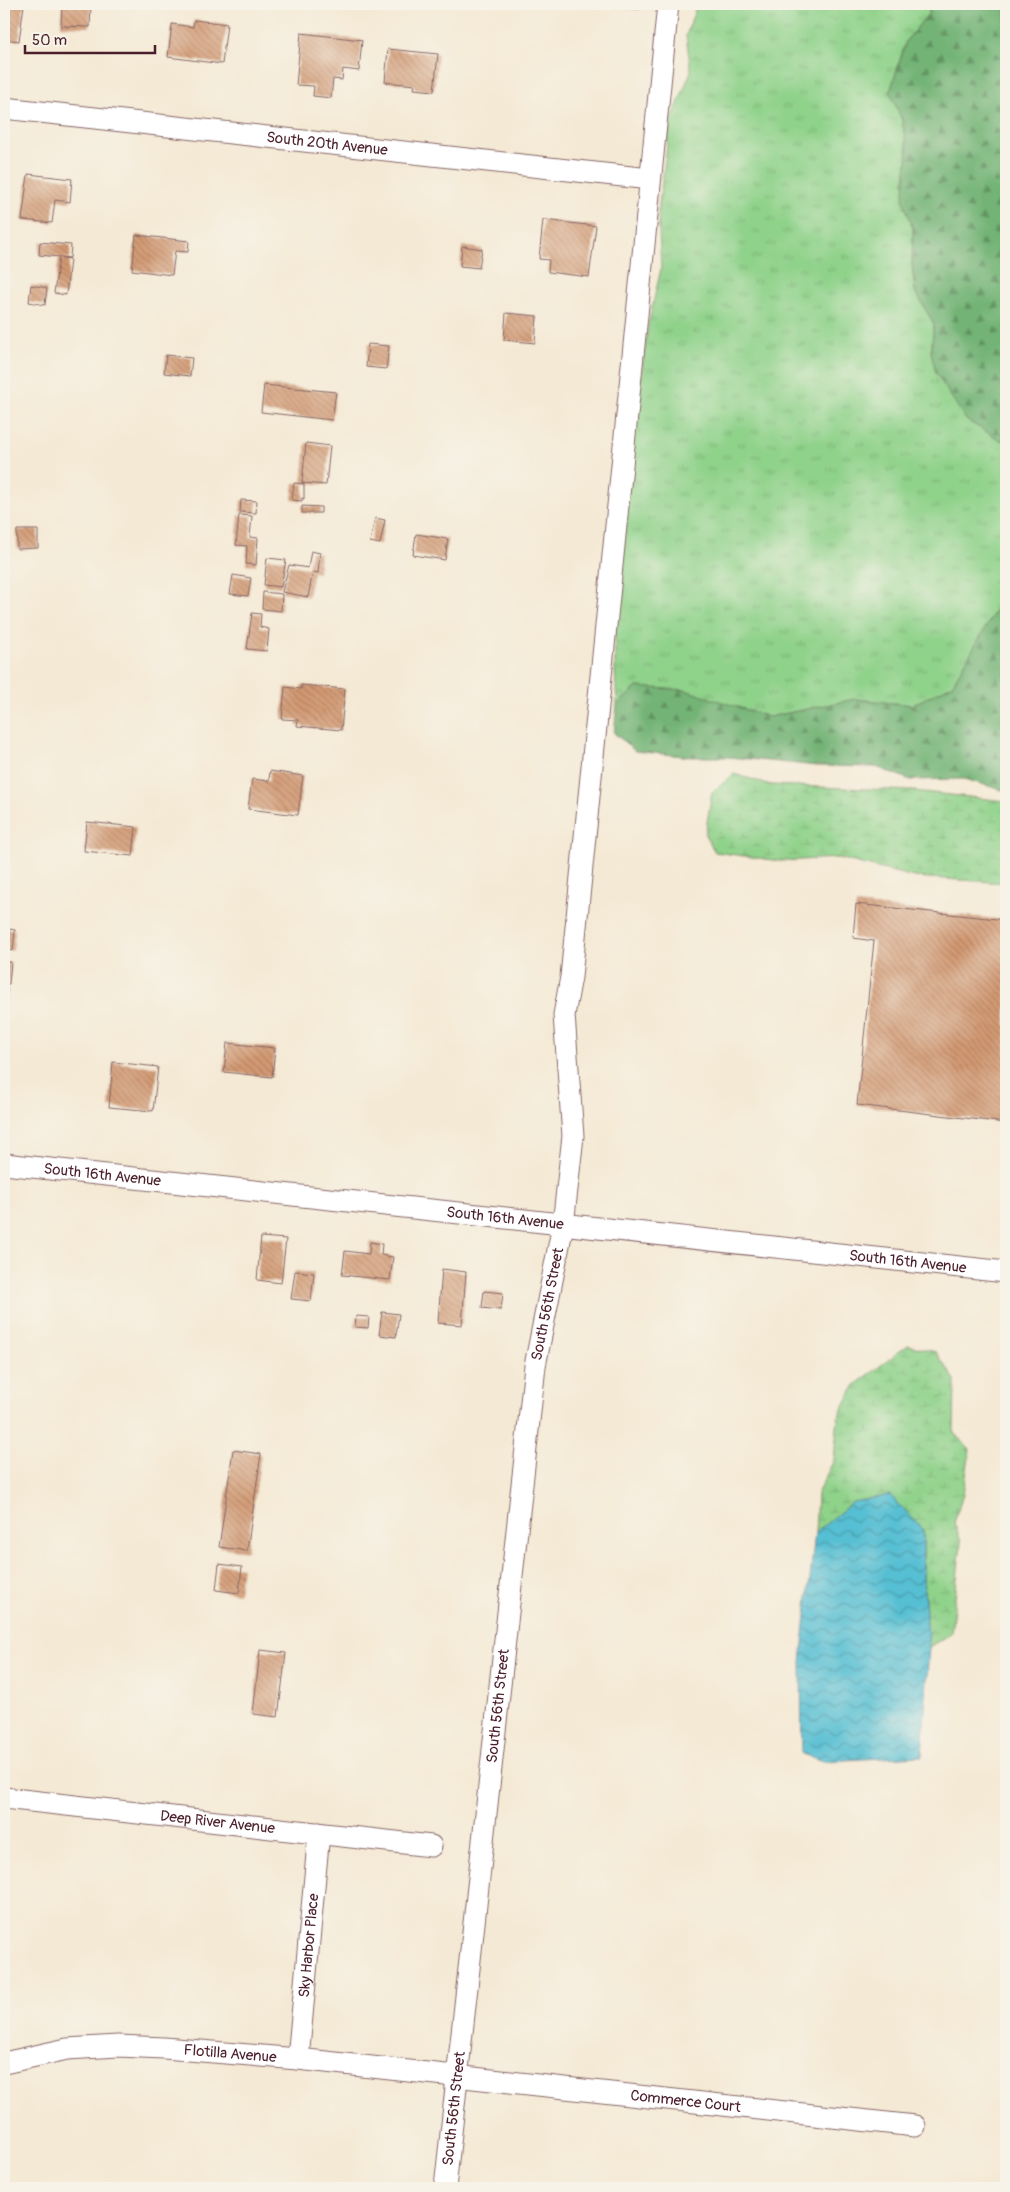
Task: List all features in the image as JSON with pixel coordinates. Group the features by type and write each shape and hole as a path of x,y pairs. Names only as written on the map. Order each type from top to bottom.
{"street":[{"name":"South 56th Street","path":"444,2188 535,1366 563,1225 573,1136 564,1015 571,977 668,4"},
{"name":"South 20th Avenue","path":"4,108 650,179"},
{"name":"South 16th Avenue","path":"4,1164 1006,1272"},
{"name":"Deep River Avenue","path":"4,1798 431,1846"},
{"name":"Sky Harbor Place","path":"298,2059 319,1833"},
{"name":"Flotilla Avenue","path":"4,2063 66,2049 118,2046 298,2059 456,2077"},
{"name":"Commerce Court","path":"456,2077 915,2126"}],"green space":[{"path":"697,4 929,4 929,13 906,41 890,92 902,120 908,154 903,199 913,229 912,264 915,291 934,324 931,352 966,420 1006,443 1006,603 997,608 952,685 912,705 855,699 769,717 730,706 637,687 617,705 615,621 629,466 648,325 661,269 658,211 670,124 691,71 686,36"},
{"path":"929,4 1006,4 1006,443 966,420 936,373 931,352 934,324 915,291 912,264 913,229 903,199 908,154 902,120 890,92 906,41 929,13"},
{"path":"1006,603 1006,791 964,779 911,780 876,767 817,766 729,757 692,757 635,751 614,733 617,705 637,687 685,690 769,717 855,699 912,705 952,685 997,608"},
{"path":"734,774 771,785 914,791 1006,801 1006,883 914,877 838,858 780,861 715,852 705,835 712,792"},
{"path":"908,1345 936,1352 955,1380 954,1433 970,1450 963,1494 954,1523 961,1542 951,1633 929,1647 923,1578 923,1529 853,1502 815,1533 817,1494 834,1460 838,1417 855,1385"}],"water":[{"path":"890,1495 923,1529 923,1578 929,1647 922,1756 824,1761 802,1754 801,1662 815,1533 853,1502"}],"building":[{"path":"4,4 24,5 19,41 4,39"},
{"path":"62,4 91,4 90,27 61,26"},
{"path":"615,4 641,4 640,9 615,8"},
{"path":"194,20 227,24 222,64 168,57 172,24 193,27"},
{"path":"301,33 362,40 359,71 343,69 342,80 333,79 331,98 313,96 314,86 296,85"},
{"path":"388,49 438,54 434,91 414,89 415,85 385,82"},
{"path":"28,174 72,179 70,202 55,200 52,223 22,220"},
{"path":"543,220 596,226 589,277 548,272 549,260 539,259"},
{"path":"136,235 189,241 188,252 175,251 172,275 132,270"},
{"path":"40,242 71,245 70,258 39,255"},
{"path":"462,246 482,249 479,268 460,266"},
{"path":"59,257 70,259 66,295 54,293"},
{"path":"31,285 47,288 45,305 29,302"},
{"path":"506,313 537,316 535,343 504,340"},
{"path":"368,344 389,346 386,369 366,367"},
{"path":"166,355 192,358 190,376 164,373"},
{"path":"264,385 336,392 332,420 261,412"},
{"path":"306,443 330,446 326,485 302,483"},
{"path":"294,483 304,484 304,499 302,498 302,501 292,500"},
{"path":"241,500 257,501 256,513 240,512"},
{"path":"302,506 321,507 321,513 302,513"},
{"path":"239,515 252,516 250,537 258,538 256,565 246,564 247,546 236,545"},
{"path":"375,518 385,520 380,544 370,542"},
{"path":"17,530 38,530 38,548 17,549"},
{"path":"416,534 448,539 445,560 413,555"},
{"path":"311,551 320,553 318,573 313,572 308,597 282,592 289,565 308,568"},
{"path":"267,558 286,560 281,587 264,585"},
{"path":"233,575 251,578 248,596 230,594"},
{"path":"263,592 282,594 281,611 262,609"},
{"path":"252,613 261,614 260,627 269,629 267,651 247,649"},
{"path":"301,685 345,689 341,730 297,726 298,720 282,719 285,687 301,689"},
{"path":"270,771 303,776 298,815 248,809 252,779 269,781"},
{"path":"87,822 136,827 133,856 84,851"},
{"path":"856,904 1006,920 1006,1123 857,1105 874,941 853,938"},
{"path":"4,928 15,930 13,951 4,949"},
{"path":"4,962 11,962 9,984 4,984"},
{"path":"4,988 7,988 6,1005 4,1005"},
{"path":"227,1043 275,1048 272,1077 224,1072"},
{"path":"113,1062 158,1067 153,1111 109,1107"},
{"path":"261,1237 286,1239 281,1283 257,1280"},
{"path":"370,1242 382,1244 381,1255 393,1257 390,1280 342,1275 345,1251 369,1254"},
{"path":"442,1269 466,1272 462,1325 438,1323"},
{"path":"295,1271 314,1273 311,1301 291,1299"},
{"path":"484,1291 503,1293 501,1310 482,1308"},
{"path":"382,1312 399,1314 396,1337 379,1335"},
{"path":"356,1316 369,1317 368,1328 355,1327"},
{"path":"233,1450 261,1454 247,1551 219,1547"},
{"path":"219,1564 242,1567 239,1593 216,1590"},
{"path":"260,1650 286,1653 278,1717 253,1714"}]}
